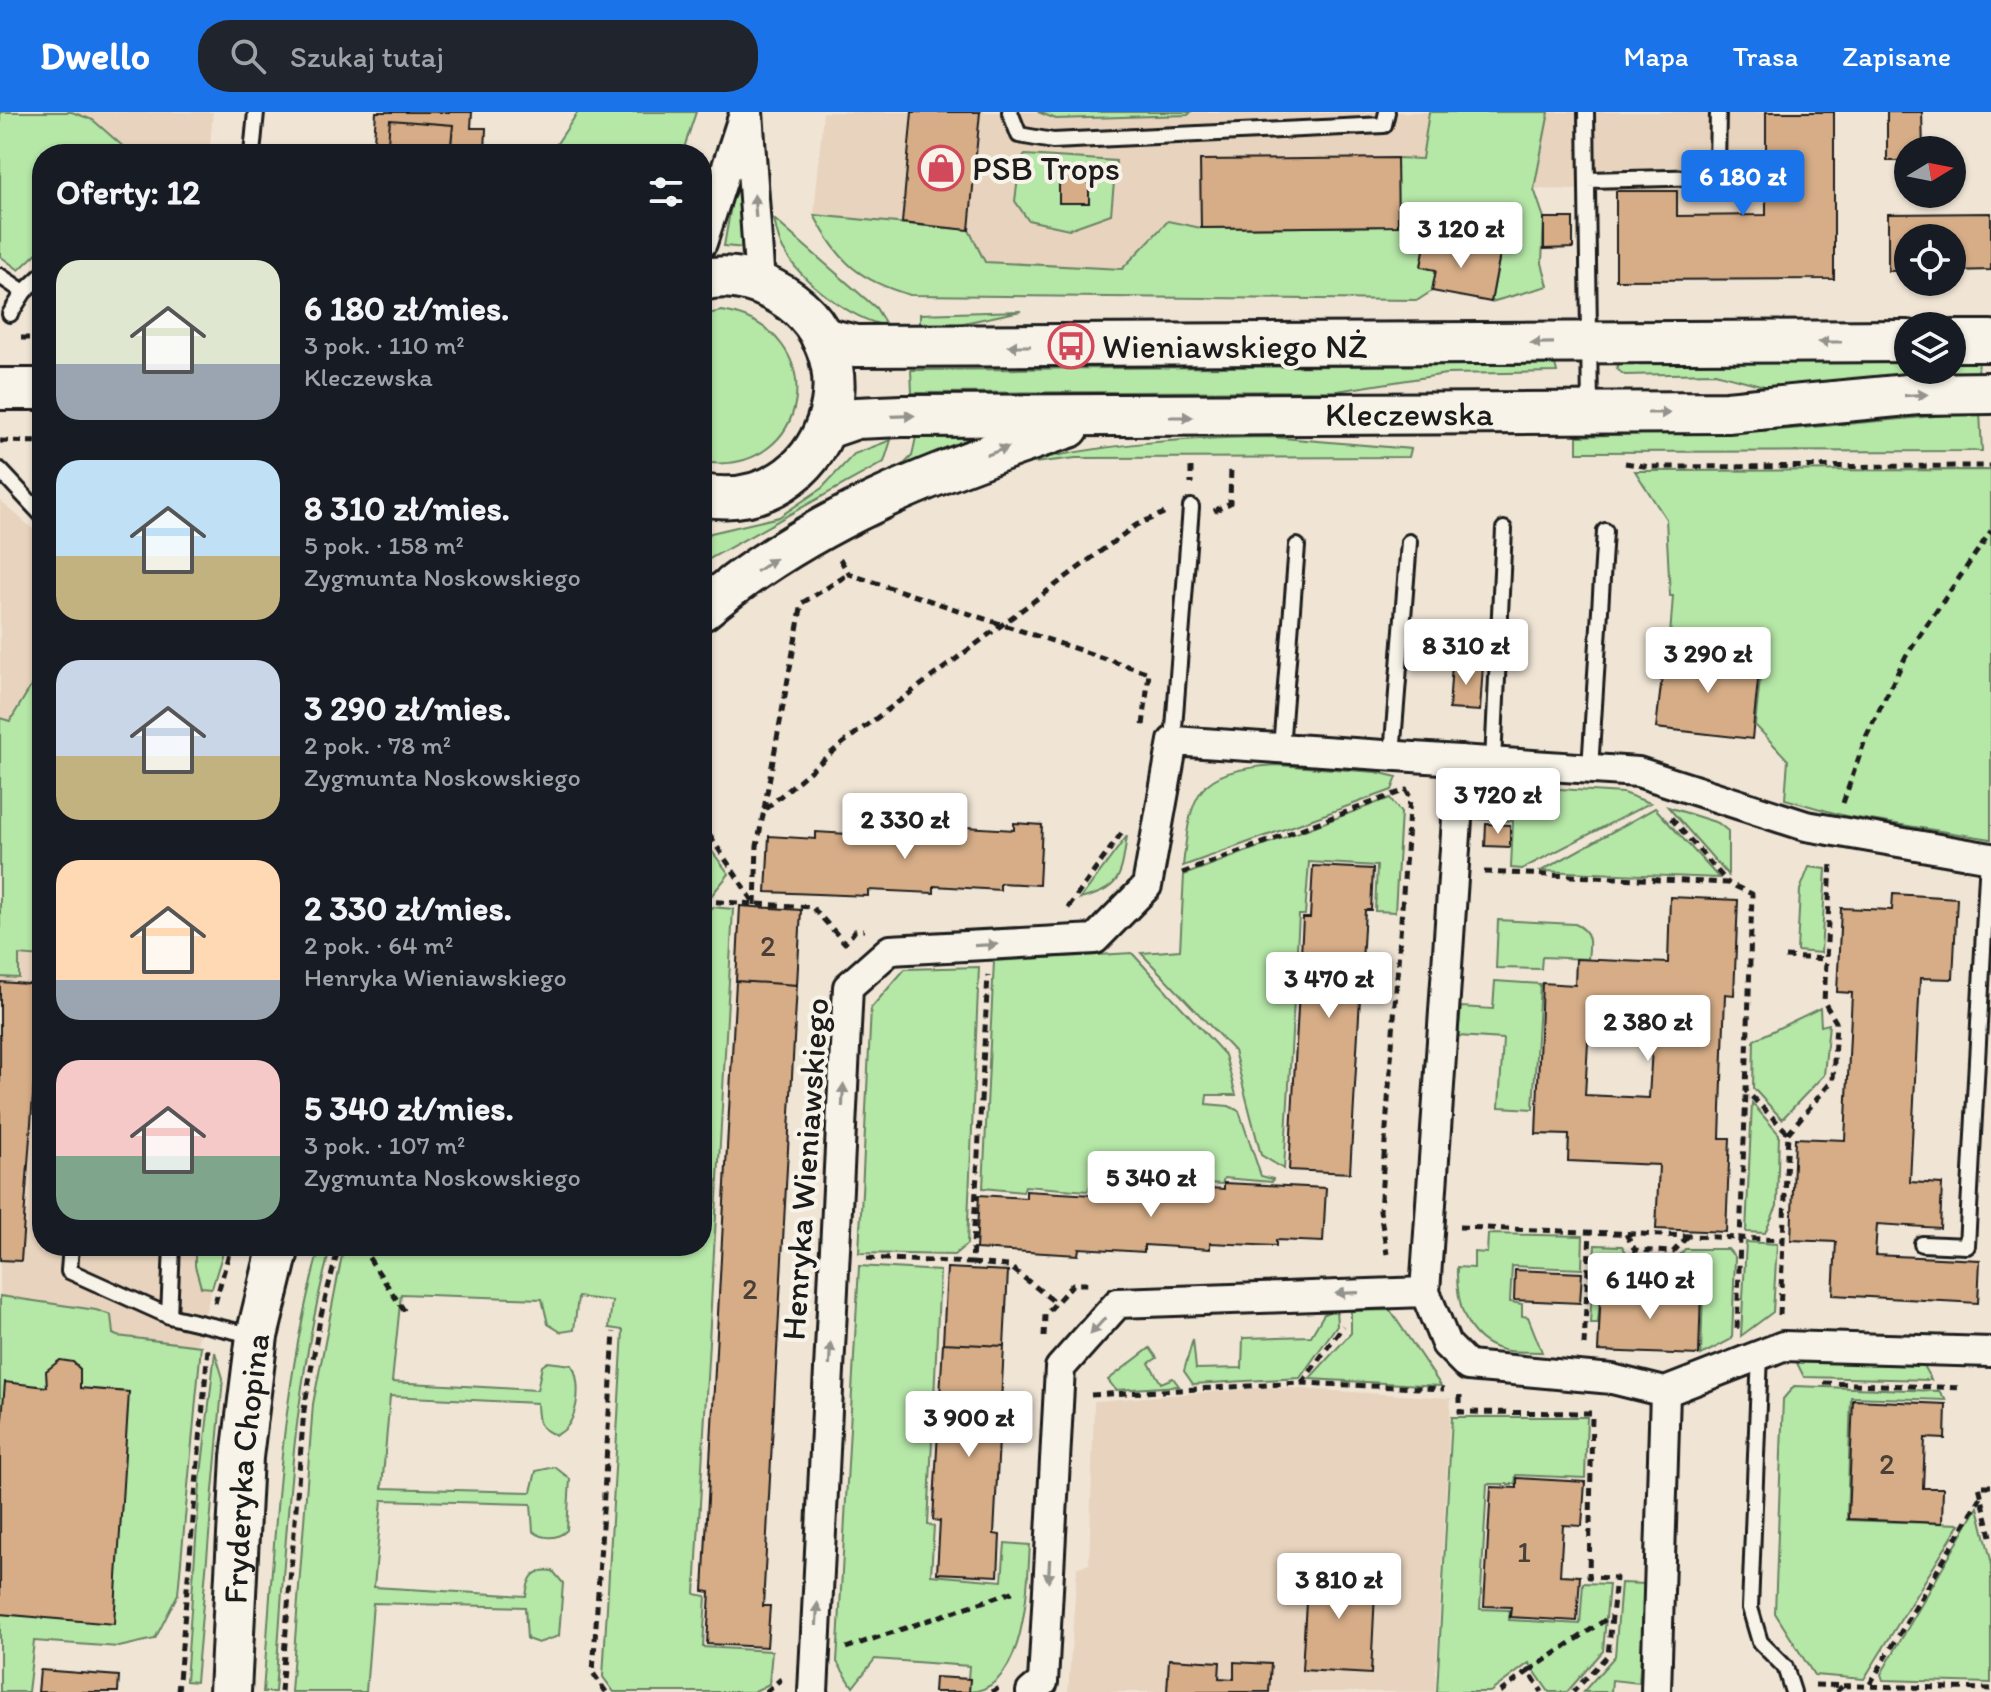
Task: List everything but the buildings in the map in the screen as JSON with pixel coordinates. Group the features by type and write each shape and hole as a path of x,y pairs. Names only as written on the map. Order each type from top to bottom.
{"main road":[{"path":"712,279 735,278 760,284 796,306 822,338 832,367 834,398 827,428 814,453 794,473 771,488 712,500"},
{"name":"Kleczewska","path":"822,338 856,346 1894,341"},
{"path":"1966,341 1991,341"},
{"path":"0,389 32,389"},
{"name":"Kleczewska","path":"827,428 856,418 902,416 1763,411 1904,395 1991,393"},
{"path":"712,603 804,539 881,495 1103,416"},
{"name":"Fryderyka Chopina","path":"230,1692 242,1457 257,1336 277,1256"}],"street":[{"path":"712,213 746,112"},
{"path":"746,112 760,284"},
{"path":"1147,886 1173,741 1638,772 1806,826 1990,857"},
{"path":"1461,760 1425,1292 1446,1344 1468,1366 1612,1379 1665,1392 1748,1357 1783,1346 1991,1352"},
{"name":"Henryka Wieniawskiego","path":"813,1692 848,987 890,950 1095,939 1147,886"},
{"path":"1031,1692 1043,1682 1060,1368 1118,1303 1425,1292"},
{"path":"1656,1692 1665,1392"}],"lane":[{"path":"253,144 256,112"},
{"path":"1010,112 1019,135 1053,141 1384,125 1387,112"},
{"path":"1586,112 1590,414"},
{"path":"1587,180 1709,177 1717,167 1718,112"},
{"path":"0,276 24,292"},
{"path":"10,314 32,284"},
{"path":"0,470 32,504"},
{"path":"1173,741 1191,512"},
{"path":"1493,762 1504,529"},
{"path":"1590,769 1605,531"},
{"path":"1392,755 1409,542"},
{"path":"1281,748 1297,546"},
{"path":"1922,1244 1967,1246 1990,857"},
{"path":"70,1256 69,1271 169,1316 257,1336"},
{"path":"169,1316 172,1256"},
{"path":"1748,1357 1750,1608 1760,1642 1785,1667 1793,1692"}],"path":[{"path":"0,441 32,442"},
{"path":"1625,463 1650,467 1991,466"},
{"path":"764,810 843,743 1136,525 1176,509 1191,512 1224,509 1230,503 1231,466"},
{"path":"1838,815 1866,737 1906,656 1988,540 1991,531"},
{"path":"755,905 757,846 802,603 849,574 1149,673 1142,736"},
{"path":"1147,886 1406,790 1410,797 1380,1211 1387,1254"},
{"path":"1668,815 1728,883"},
{"path":"1061,918 1125,828"},
{"path":"712,839 755,905"},
{"path":"1780,1320 1788,1133 1833,1080 1836,1022 1824,1002 1831,862 1846,864"},
{"path":"1471,871 1728,883 1752,894 1740,1238 1748,1357"},
{"path":"712,902 812,907 845,943 855,931 870,930"},
{"path":"1785,957 1826,959"},
{"path":"972,1263 989,962"},
{"path":"1746,1091 1788,1133"},
{"path":"1454,1238 1455,1227 1783,1240"},
{"path":"1584,1358 1590,1232"},
{"path":"1626,1234 1635,1250 1673,1252 1688,1236"},
{"path":"178,1692 200,1414 216,1298 228,1256"},
{"path":"281,1692 304,1410 335,1256"},
{"path":"368,1256 405,1312"},
{"path":"863,1257 1009,1266 1056,1303"},
{"path":"1301,1383 1343,1328"},
{"path":"606,1692 593,1673 614,1332"},
{"path":"1059,1391 1108,1396 1301,1383 1461,1390 1460,1412 1592,1413 1589,1577 1616,1578 1608,1655 1573,1692"},
{"path":"1818,1383 1963,1388"},
{"path":"1991,1486 1979,1486 1991,1536"},
{"path":"1870,1684 1981,1497"},
{"path":"837,1651 1032,1585"},
{"path":"1500,1692 1612,1616"},
{"path":"1529,1671 1542,1692"},
{"path":"1836,1692 1846,1683"},
{"path":"1810,1685 1846,1683 1991,1689"}],"shaded area":[{"path":"72,112 213,112 210,144 120,144 93,120"},
{"path":"823,112 1429,112 1422,160 1397,158 1398,226 1201,228 1168,221 1122,269 985,262 969,230 814,215"},
{"path":"1549,112 1766,112 1766,215 1677,216 1616,191 1534,189"},
{"path":"0,500 32,528 32,1256 210,1256 212,1288 197,1344 118,1336 0,1306"},
{"path":"1272,1387 1451,1398 1435,1692 1068,1692 1077,1567 1089,1564 1094,1401"}],"green space":[{"path":"0,112 72,112 93,120 120,144 32,144 32,258 19,270 0,256"},
{"path":"578,112 696,112 685,144 557,144"},
{"path":"1038,112 1191,112 1188,115 1056,119"},
{"path":"1429,112 1549,112 1534,189 1544,218 1542,263 1548,286 1491,302 1500,254 1427,239 1421,266 1436,270 1432,291 1418,300 910,295 877,283 852,267 832,245 814,215 969,230 985,262 1122,269 1168,221 1201,228 1397,226 1397,158 1422,159"},
{"path":"1025,155 1116,161 1111,214 1069,229 1028,220 1015,201 1020,162"},
{"path":"738,166 745,248 724,246"},
{"path":"774,219 876,308 887,326 858,316 814,286 783,249"},
{"path":"722,311 758,324 782,345 794,372 796,400 786,427 767,448 739,461 712,462 712,313"},
{"path":"1021,311 954,325 920,325 920,314"},
{"path":"1966,359 1979,359 1978,373 1966,374"},
{"path":"1894,360 1894,376 1787,387 1764,386 1715,373 1625,375 1616,369 1620,362"},
{"path":"1555,364 1557,372 1446,374 1337,391 912,393 911,370"},
{"path":"1980,412 1982,451 1577,452 1577,436 1779,430"},
{"path":"916,437 972,438 975,444 851,498 903,465 912,456"},
{"path":"1271,437 1411,449 1409,457 1076,458 1008,466 1074,452 1139,444"},
{"path":"891,440 884,462 712,557 712,533 779,517 822,488 854,454"},
{"path":"1991,470 1991,839 1845,816 1785,799 1788,760 1755,725 1762,661 1669,649 1673,596 1670,596 1666,519 1635,471"},
{"path":"32,685 32,956 19,955 19,978 0,977 0,718 10,721"},
{"path":"1276,765 1376,772 1397,777 1392,790 1183,866 1190,820 1202,790 1228,773"},
{"path":"1509,786 1623,793 1650,803 1522,869 1511,868 1513,821 1476,819 1487,795"},
{"path":"1390,798 1401,813 1395,912 1375,911 1377,866 1309,862 1305,915 1299,915 1284,1169 1261,1155 1234,1051 1141,953 1180,950 1184,875"},
{"path":"1668,807 1718,823 1728,831 1728,875"},
{"path":"1655,808 1719,878 1541,871"},
{"path":"1127,836 1117,879 1104,891 1080,899"},
{"path":"712,851 729,874 712,895"},
{"path":"1809,867 1826,869 1821,953 1797,951 1800,890"},
{"path":"712,907 733,909 695,1594 706,1596 703,1647 772,1651 769,1684 753,1692 614,1692 603,1677 623,1330 609,1328 612,1301 578,1297 574,1330 561,1332 548,1324 542,1299 401,1294 392,1382 537,1390 542,1366 548,1362 572,1365 578,1394 574,1414 556,1435 540,1424 537,1403 390,1396 382,1488 531,1492 536,1471 555,1467 570,1479 567,1530 551,1537 533,1531 531,1504 382,1500 374,1587 526,1596 528,1584 536,1573 553,1571 563,1583 559,1636 538,1643 527,1639 525,1607 373,1603 366,1692 291,1692 313,1404 342,1256 712,1256"},
{"path":"1498,920 1575,924 1587,934 1588,959 1542,957 1541,969 1496,968"},
{"path":"1132,953 1225,1055 1236,1095 1207,1095 1206,1104 1229,1106 1239,1111 1261,1176 1273,1179 1272,1182 1224,1178 1222,1184 1156,1180 1156,1187 1090,1185 1088,1191 1025,1186 1023,1192 983,1188 994,961"},
{"path":"979,967 967,1244 954,1255 859,1253 871,1008 905,969"},
{"path":"1495,981 1540,984 1533,1109 1499,1107 1503,1039 1458,1036 1461,1007 1493,1009"},
{"path":"1820,1008 1821,1026 1829,1024 1824,1075 1782,1119 1753,1088 1754,1040"},
{"path":"1752,1103 1779,1134 1777,1206 1765,1233 1746,1232"},
{"path":"1488,1234 1583,1236 1582,1269 1512,1266 1510,1302 1522,1304 1522,1316 1528,1317 1542,1352 1507,1351 1490,1345 1479,1338 1465,1318 1458,1293 1457,1267 1474,1268 1474,1252 1487,1253"},
{"path":"1746,1242 1777,1244 1773,1312 1741,1336"},
{"path":"1595,1245 1622,1246 1628,1255 1677,1258 1685,1249 1728,1249 1735,1257 1732,1339 1701,1355 1703,1290 1601,1285 1598,1323 1590,1323"},
{"path":"195,1256 222,1256 212,1288 201,1287"},
{"path":"317,1256 329,1256 307,1356 292,1467 275,1692 263,1692 275,1523 287,1412 306,1301"},
{"path":"859,1266 940,1271 928,1525 934,1526 931,1575 1002,1581 1005,1543 1030,1545 1020,1634 1013,1656 1002,1675 987,1687 967,1692 969,1666 875,1659 853,1687 837,1662"},
{"path":"0,1296 111,1315 113,1334 117,1336 201,1346 178,1594 155,1639 119,1647 34,1641 28,1692 0,1692"},
{"path":"1336,1309 1337,1325 1300,1378 1193,1384 1184,1371 1193,1339 1196,1369 1242,1368 1243,1338 1311,1336 1324,1314"},
{"path":"1390,1310 1441,1386 1309,1379 1351,1333 1351,1311"},
{"path":"1150,1348 1157,1358 1149,1363 1161,1383 1173,1378 1179,1386 1116,1390 1108,1380"},
{"path":"215,1352 223,1378 196,1682 186,1681 200,1483"},
{"path":"1794,1357 1920,1360 1931,1380 1804,1377"},
{"path":"1794,1386 1939,1391 1946,1400 1851,1397 1847,1520 1960,1524 1864,1679 1814,1675 1775,1613 1783,1399"},
{"path":"1452,1417 1587,1417 1585,1478 1516,1475 1515,1484 1487,1484 1480,1609 1509,1610 1509,1620 1580,1624 1583,1583 1609,1584 1603,1651 1567,1692 1549,1692 1529,1663 1490,1692 1437,1692"},
{"path":"1978,1507 1991,1560 1991,1683 1883,1680 1881,1674"},
{"path":"1621,1583 1646,1584 1639,1683 1612,1680 1611,1692 1583,1692 1615,1656"}],"place":[{"name":"PSB Trops","path":"941,168"},
{"name":"Wieniawskiego NŻ","path":"1071,346"}]}
